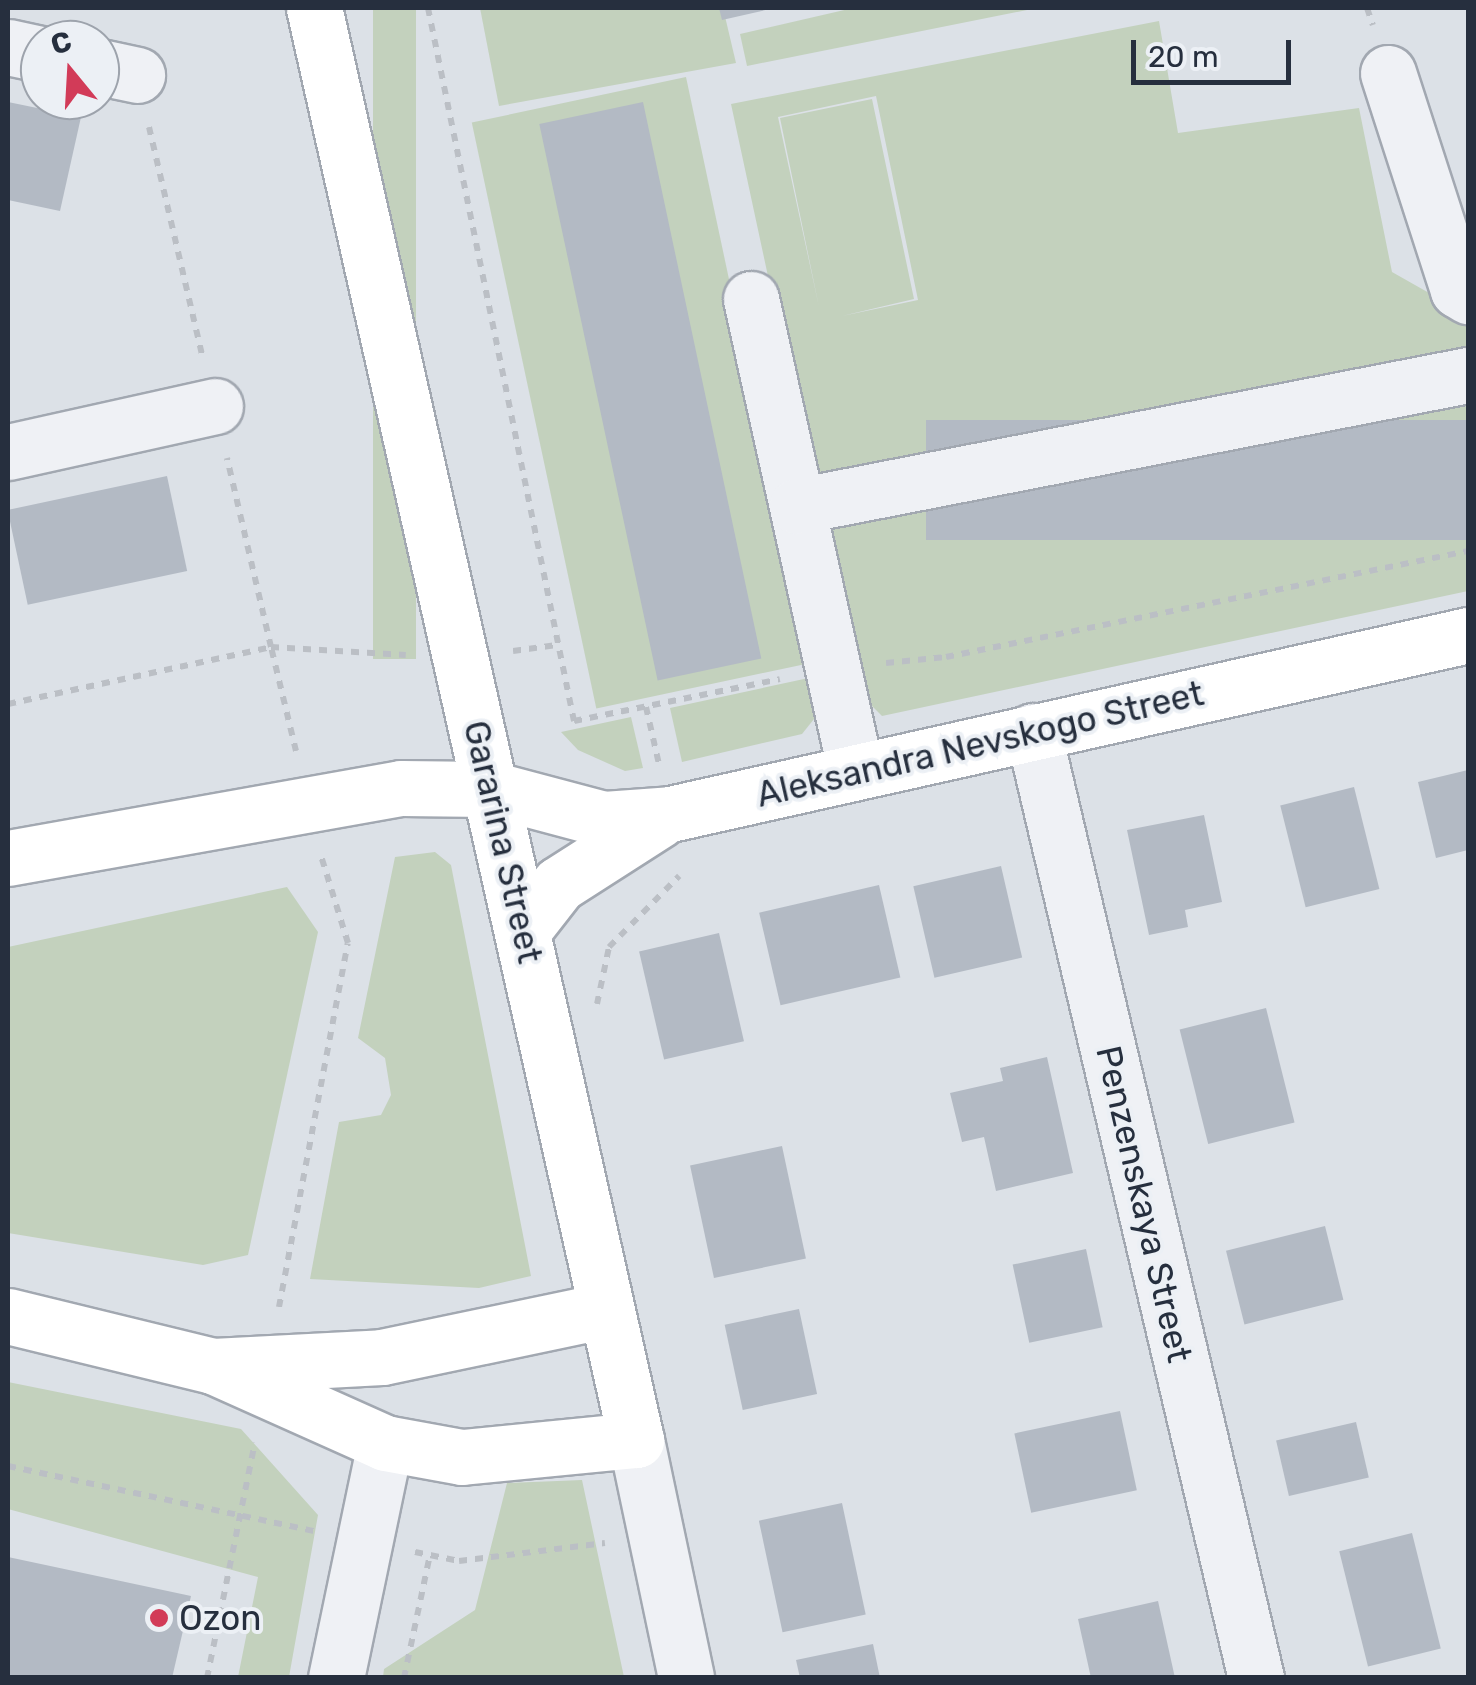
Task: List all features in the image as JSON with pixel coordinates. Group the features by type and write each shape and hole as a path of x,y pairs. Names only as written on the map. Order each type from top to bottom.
{"main road":[{"name":"Gararina Street","path":"314,8 636,1440"},
{"name":"Aleksandra Nevskogo Street","path":"8,858 401,788 492,788 604,819 670,814 1468,635"},
{"path":"522,930 559,884 670,814"},
{"path":"268,1378 606,1310"},
{"path":"8,1316 268,1378 385,1444 462,1457 636,1440"}],"street":[{"path":"1388,73 1458,290 1468,296"},
{"path":"750,299 856,771"},
{"path":"797,506 1468,374"},
{"path":"8,452 214,406"},
{"name":"Penzenskaya Street","path":"1032,731 1256,1678"},
{"name":"Gararina Street","path":"636,1440 686,1678"},
{"path":"336,1678 385,1444"}],"path":[{"path":"428,8 574,722 834,668 946,657 1468,551"},
{"path":"120,75 214,406 308,802 348,942 268,1378 207,1678"},
{"path":"8,704 271,647 462,659 556,645"},
{"path":"596,1010 609,946 684,872"},
{"path":"404,1678 430,1555"}],"green space":[{"path":"373,8 416,8 416,659 373,659"},
{"path":"480,8 723,8 736,63 499,106"},
{"path":"853,8 1037,8 747,66 740,34"},
{"path":"1159,21 1178,133 1359,108 1392,272 1468,315 1468,360 815,495 731,104","holes":["876,96 918,300 842,316 914,299 872,99 780,118 819,307 778,117"]},
{"path":"686,77 811,663 596,708 472,123"},
{"path":"1468,386 1468,591 882,716 855,689 818,512"},
{"path":"818,676 822,709 802,734 682,762 670,708"},
{"path":"631,717 643,768 625,771 578,750 561,732"},
{"path":"435,852 451,865 531,1276 479,1288 310,1279 339,1122 381,1115 391,1095 385,1058 358,1038 395,857"},
{"path":"287,887 318,932 248,1255 203,1265 8,1233 8,947"},
{"path":"8,1382 241,1429 318,1515 289,1677 238,1677 258,1577 8,1509"},
{"path":"582,1480 624,1677 383,1677 384,1669 475,1610 507,1483"}],"building":[{"path":"719,8 770,8 770,9 722,20"},
{"path":"8,102 20,104 20,120 80,120 60,211 8,200"},
{"path":"643,102 761,659 658,681 539,124"},
{"path":"926,420 1468,420 1468,540 926,540"},
{"path":"167,476 187,571 28,605 8,510"},
{"path":"1468,770 1468,850 1436,858 1418,782"},
{"path":"1354,787 1379,889 1306,907 1280,805"},
{"path":"1204,815 1222,902 1185,910 1188,927 1149,935 1127,830"},
{"path":"1001,866 1022,958 934,978 913,886"},
{"path":"879,885 900,978 781,1005 759,913"},
{"path":"719,933 744,1041 664,1060 639,951"},
{"path":"1266,1008 1295,1122 1208,1144 1180,1030"},
{"path":"1047,1057 1073,1173 996,1191 984,1137 962,1142 950,1093 1003,1081 1000,1068"},
{"path":"782,1146 806,1258 714,1278 690,1166"},
{"path":"1325,1226 1343,1300 1244,1324 1226,1251"},
{"path":"1086,1249 1103,1327 1029,1343 1013,1265"},
{"path":"799,1309 817,1394 743,1410 725,1325"},
{"path":"1120,1411 1137,1490 1031,1513 1014,1433"},
{"path":"1356,1422 1369,1478 1289,1496 1276,1440"},
{"path":"842,1503 866,1615 783,1632 759,1521"},
{"path":"1412,1533 1441,1648 1368,1667 1339,1551"},
{"path":"8,1557 191,1596 172,1678 8,1678"},
{"path":"1158,1601 1175,1678 1091,1678 1078,1619"},
{"path":"873,1644 880,1678 800,1678 796,1660"}],"place":[{"name":"Ozon","path":"159,1618"}]}
